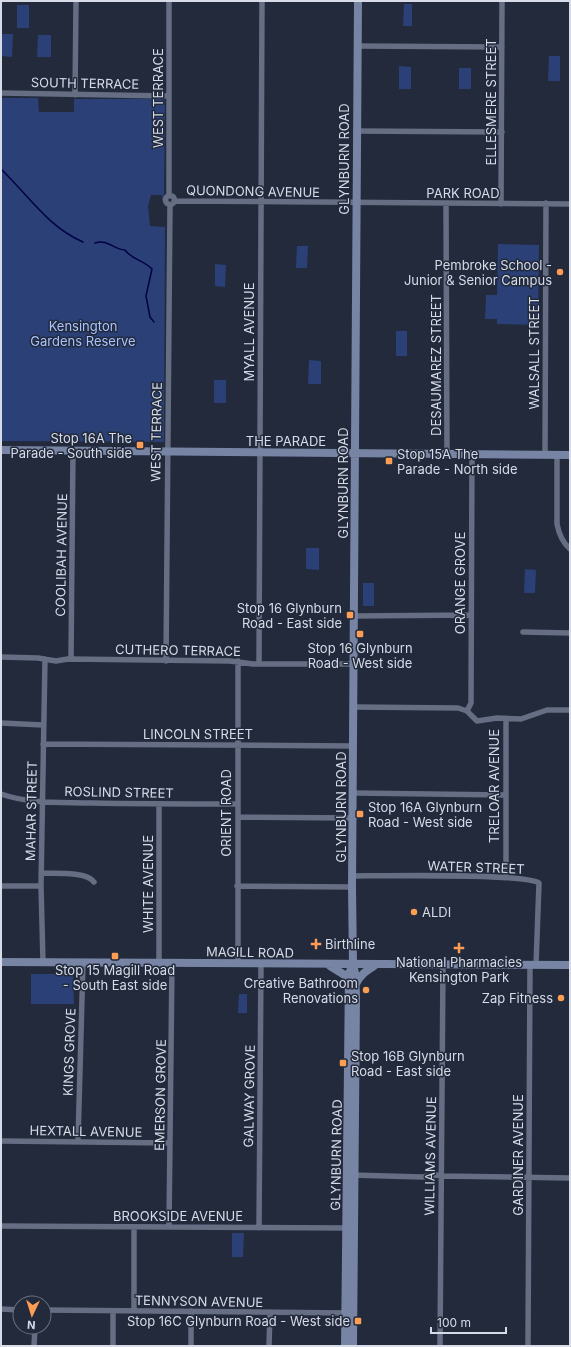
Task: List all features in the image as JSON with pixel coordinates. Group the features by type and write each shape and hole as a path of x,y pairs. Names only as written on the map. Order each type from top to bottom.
{"main road":[{"name":"GLYNBURN ROAD","path":"352,1346 349,1313 352,1175 352,876 354,818 353,746 356,132 358,1"},
{"name":"THE PARADE","path":"1,450 570,455"},
{"name":"MAGILL ROAD","path":"1,962 570,966"},
{"path":"329,965 353,982 365,971 375,965"},
{"name":"GLYNBURN ROAD","path":"345,1346 349,1313"}],"street":[{"path":"76,1 76,95"},
{"name":"WEST TERRACE","path":"166,660 167,452 172,203 174,198 169,196 169,1"},
{"name":"MYALL AVENUE","path":"259,664 262,1"},
{"name":"ELLESMERE STREET","path":"501,204 502,1"},
{"path":"357,46 502,47"},
{"name":"SOUTH TERRACE","path":"1,92 76,95 168,96"},
{"path":"356,132 502,132"},
{"name":"QUONDONG AVENUE","path":"172,203 356,203"},
{"name":"PARK ROAD","path":"356,203 570,204"},
{"name":"WALSALL STREET","path":"545,455 546,203"},
{"name":"DESAUMAREZ STREET","path":"446,204 447,454"},
{"name":"COOLIBAH AVENUE","path":"71,659 73,451"},
{"name":"ORANGE GROVE","path":"467,711 471,703 472,454"},
{"path":"557,455 557,524 559,534 564,544 570,549"},
{"path":"354,616 471,615"},
{"path":"523,632 570,633"},
{"name":"CUTHERO TERRACE","path":"1,657 59,661 71,659 238,661 259,664 354,664"},
{"name":"MAHAR STREET","path":"43,962 41,874 44,802 43,725 45,659"},
{"name":"ORIENT ROAD","path":"238,661 238,964"},
{"path":"354,707 458,708 467,711 477,721 497,718 524,718 547,710 570,710"},
{"name":"TRELOAR AVENUE","path":"506,719 506,878"},
{"path":"1,723 43,725"},
{"name":"LINCOLN STREET","path":"43,744 353,746"},
{"path":"354,793 505,794"},
{"name":"ROSLIND STREET","path":"1,794 17,800 44,802 159,805 238,804"},
{"name":"WHITE AVENUE","path":"159,805 159,963"},
{"path":"238,817 354,818"},
{"path":"41,874 82,875 90,877 94,882"},
{"name":"WATER STREET","path":"352,876 506,878 535,880 539,884 533,965"},
{"path":"1,886 41,886"},
{"path":"237,886 352,887"},
{"name":"KINGS GROVE","path":"78,1141 83,963"},
{"name":"EMERSON GROVE","path":"169,1227 172,963"},
{"name":"GALWAY GROVE","path":"259,1228 261,964"},
{"name":"GARDINER AVENUE","path":"528,1346 529,1178 533,965"},
{"name":"WILLIAMS AVENUE","path":"440,1346 443,966"},
{"name":"HEXTALL AVENUE","path":"1,1141 170,1143"},
{"path":"352,1175 570,1178"},
{"name":"BROOKSIDE AVENUE","path":"1,1226 350,1228"},
{"path":"134,1227 134,1311"},
{"path":"1,1309 12,1310"},
{"name":"TENNYSON AVENUE","path":"52,1310 349,1313"},
{"path":"113,1346 114,1311"},
{"path":"191,1311 191,1346"},
{"path":"269,1346 270,1312"},
{"path":"34,1335 34,1346"}],"green space":[{"path":"404,4 412,4 412,26 403,26"},
{"path":"17,5 29,5 29,28 17,28"},
{"path":"2,34 13,34 12,57 2,56"},
{"path":"38,35 51,35 51,57 37,57"},
{"path":"549,56 560,56 560,81 548,81"},
{"path":"399,66 411,67 411,89 399,89"},
{"path":"459,68 471,68 471,89 459,89"},
{"name":"Kensington Gardens Reserve","path":"1,98 38,98 39,112 74,112 74,99 161,99 165,101 164,195 162,203 162,195 151,195 148,206 150,226 165,227 164,442 1,441"},
{"path":"498,244 539,245 538,325 497,324 497,319 485,319 486,295 497,295"},
{"path":"297,246 308,246 307,268 296,268"},
{"path":"215,264 226,265 225,287 215,286"},
{"path":"396,331 407,331 407,356 396,356"},
{"path":"309,360 321,361 321,384 308,384"},
{"path":"214,380 226,380 226,403 214,403"},
{"path":"306,548 319,548 319,570 306,569"},
{"path":"525,569 536,570 535,593 524,593"},
{"path":"363,583 374,583 374,606 363,606"},
{"path":"31,974 73,974 74,1004 31,1004"},
{"path":"239,994 247,994 247,1013 238,1013"},
{"path":"232,1233 244,1233 243,1257 232,1257"}],"waterway":[{"path":"1,169 39,210 59,228 83,242"},
{"path":"95,243 103,242 125,250 131,256 152,269 146,296 150,317 154,322"}],"place":[{"name":"Pembroke School - Junior & Senior Campus","path":"560,272"},
{"name":"Stop 16A The Parade - South side","path":"140,445"},
{"name":"Stop 15A The Parade - North side","path":"389,461"},
{"name":"Stop 16 Glynburn Road - East side","path":"350,615"},
{"name":"Stop 16 Glynburn Road - West side","path":"360,634"},
{"name":"Stop 16A Glynburn Road - West side","path":"360,814"},
{"name":"ALDI","path":"414,912"},
{"name":"Birthline","path":"316,944"},
{"name":"National Pharmacies Kensington Park","path":"459,948"},
{"name":"Stop 15 Magill Road - South East side","path":"115,956"},
{"name":"Creative Bathroom Renovations","path":"366,990"},
{"name":"Zap Fitness","path":"561,998"},
{"name":"Stop 16B Glynburn Road - East side","path":"343,1063"},
{"name":"Stop 16C Glynburn Road - West side","path":"358,1321"}]}
